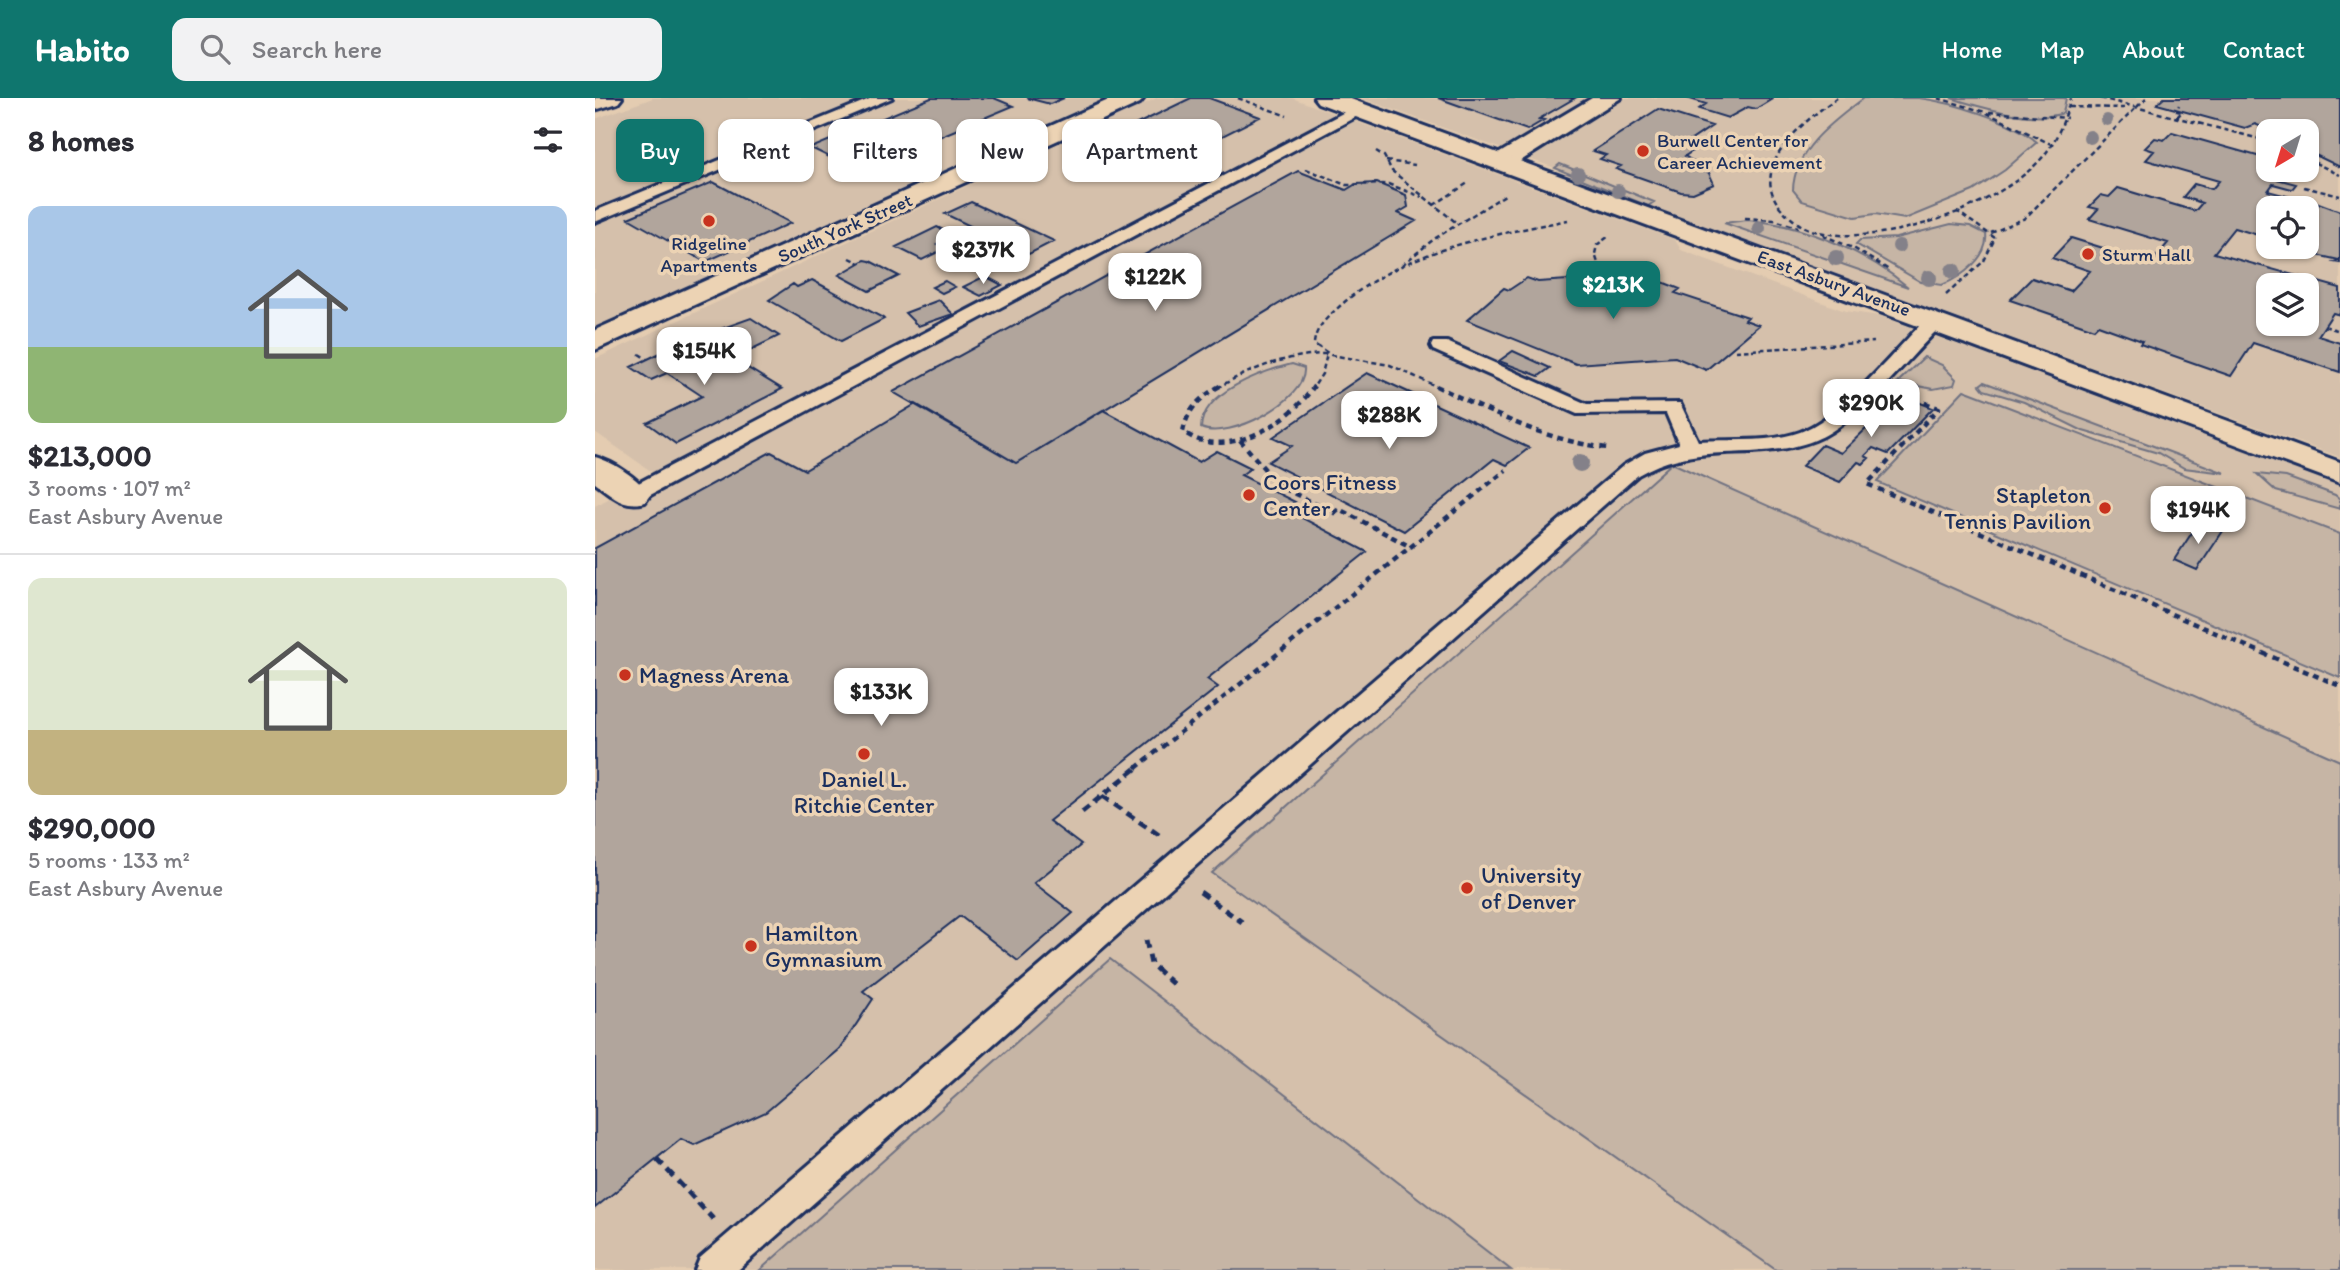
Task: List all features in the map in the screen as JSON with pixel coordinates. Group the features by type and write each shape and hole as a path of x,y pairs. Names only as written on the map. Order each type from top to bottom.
{"street":[{"path":"595,103 610,98"},
{"name":"South York Street","path":"595,341 1132,98"},
{"name":"East Asbury Avenue","path":"1326,98 1490,169 1940,308 2340,473"},
{"path":"1490,169 1604,99"},
{"path":"595,467 633,495"}],"lane":[{"path":"595,217 885,98"},
{"path":"633,495 1358,110"},
{"path":"712,1270 1619,480 1648,458 1690,446 1784,441 1818,432 1940,308"},
{"path":"1440,346 1584,410 1673,407 1690,446"}],"path":[{"path":"1238,98 1368,146 1384,156 1392,172 1458,224"},
{"path":"1837,98 1798,129 1772,165 1772,195 1780,210 1796,224 1855,250 1899,276"},
{"path":"1938,98 1985,111 2067,118"},
{"path":"1738,219 1774,220 1810,230 1851,235 1888,233 1958,212 1974,206 2019,178 2053,145 2067,118 2071,98"},
{"path":"2101,98 2256,138"},
{"path":"1991,233 2025,218 2146,98"},
{"path":"2176,117 2182,112 2177,111 2179,105"},
{"path":"2069,107 2135,108"},
{"path":"1985,111 2053,145"},
{"path":"2319,165 2340,175"},
{"path":"1306,169 1346,185 1388,184 1426,199"},
{"path":"1433,205 1490,169"},
{"path":"2304,187 2340,196"},
{"path":"1393,272 1458,224 1509,192"},
{"path":"1940,308 1984,261 1993,244 1991,233 1958,212"},
{"path":"1603,278 1595,254 1597,245 1614,234"},
{"path":"2324,326 2340,331"},
{"path":"1735,351 1882,342"},
{"path":"1327,354 1322,376 1312,390 1286,413 1240,440 1208,445 1193,441 1183,432 1182,422 1207,396 1247,371 1293,357 1327,354"},
{"path":"1900,393 1939,408 1867,484 2340,686"},
{"path":"1240,440 1259,467 1279,486 1334,513 1339,509 1411,547"},
{"path":"1082,812 1506,470"},
{"path":"1102,796 1164,839"},
{"path":"1197,890 1242,922"},
{"path":"1150,929 1146,939 1151,964 1176,987"},
{"path":"657,1159 717,1223"}],"shaded area":[{"path":"653,98 1114,98 1068,119 1062,119 1062,122 1048,128 1048,119 956,119 956,170 942,177 942,119 828,119 828,182 931,182 595,336 595,119"},
{"name":"University of Denver","path":"1157,98 1292,98 1675,240 1681,250 1845,311 1880,316 2340,486 2340,1270 595,1270 595,506 655,474 595,432 595,359 976,182 1048,182 1048,149 1062,142 1062,182 1222,182 1222,119 1112,119"},
{"path":"1361,98 2340,98 2340,457 1648,206 1555,168"},
{"path":"1864,98 1919,98 1948,104 1998,120 2037,142 2005,170 1973,191 1905,219 1875,214 1855,217 1802,201 1793,190 1800,162 1829,126"},
{"path":"1951,98 2066,98 2063,113 2038,117 2007,113"},
{"path":"1560,164 1654,202 1648,206 1555,168"},
{"path":"1747,220 1811,233 1853,251 1908,287 1724,223"},
{"path":"1951,224 1970,226 1986,234 1986,242 1973,265 1942,285 1921,282 1856,244 1860,240 1896,238"},
{"path":"1924,357 1942,365 1956,379 1954,385 1933,389 1898,382"},
{"path":"1292,364 1304,368 1302,381 1280,405 1264,415 1229,429 1213,431 1201,428 1204,415 1223,394 1251,378"},
{"path":"1984,382 2225,473 2184,468 2158,453 2083,431 2024,402 1984,390 1980,385"},
{"name":"Stapleton Tennis Pavilion","path":"1964,390 2340,534 2340,678 1877,482"},
{"path":"1672,463 2340,761 2340,1270 1776,1270 1212,873"},
{"path":"2257,474 2286,477 2335,495 2340,499 2340,509 2276,491"},
{"path":"1110,959 1163,1000 1511,1270 760,1270"}],"building":[{"path":"931,98 994,98 1013,106 982,119 956,119 956,130 942,136 942,119 881,119"},
{"path":"1027,98 1064,98 1050,104"},
{"path":"1191,98 1209,98 1260,117 1222,136 1222,119 1147,119"},
{"path":"1438,98 1575,98 1539,119 1544,120 1527,130"},
{"path":"1687,98 1772,99 1756,109 1748,107 1728,118 1699,109 1706,104"},
{"path":"2164,98 2340,98 2340,167 2319,157 2319,119 2256,119 2256,124 2245,128 2157,104"},
{"name":"Burwell Center for Career Achievement","path":"1658,109 1712,126 1690,141 1702,145 1685,156 1709,173 1714,184 1693,193 1681,192 1616,169 1621,166 1600,159 1606,155 1593,151"},
{"name":"Sturm Hall","path":"2172,132 2256,156 2256,182 2296,184 2292,189 2273,184 2268,191 2286,196 2256,196 2256,234 2234,228 2214,253 2286,273 2256,273 2256,336 2318,336 2340,343 2340,372 2253,343 2231,376 2140,344 2142,341 2098,325 2094,329 2010,300 2032,278 2071,291 2090,271 2052,258 2071,238 2151,263 2168,243 2089,219 2098,209 2089,207 2101,195 2109,197 2118,188 2195,211 2202,203 2183,197 2194,184 2212,189 2219,181 2146,160 2154,151 2145,148 2155,138 2164,140"},
{"path":"828,141 828,156 814,149 814,147"},
{"path":"1298,171 1346,190 1356,184 1377,183 1406,195 1408,207 1398,213 1416,221 1016,463 893,392"},
{"name":"Ridgeline Apartments","path":"713,182 791,223 705,262 628,218"},
{"path":"971,202 1054,241 1029,254 945,214"},
{"name":"Sturm Hall","path":"2319,203 2340,211 2340,263 2334,262 2339,260 2319,256"},
{"path":"937,227 955,236 937,244 946,248 922,260 896,247"},
{"path":"865,260 899,276 869,291 839,275"},
{"path":"985,276 1002,285 981,296 963,287"},
{"path":"1629,276 1646,283 1652,278 1680,289 1675,293 1748,317 1745,320 1759,325 1706,370 1675,357 1576,364 1467,320 1504,288 1509,290 1527,278 1538,282"},
{"path":"812,280 884,319 841,341 769,300 793,284 797,287"},
{"path":"945,281 955,287 942,293 932,287"},
{"name":"Sturm Hall","path":"2319,282 2340,288 2340,315 2333,313 2319,334"},
{"path":"939,300 953,314 918,326 905,313"},
{"path":"751,318 779,336 748,351 715,331"},
{"path":"696,336 782,389 676,444 647,423 702,396 667,373 651,380 631,367"},
{"path":"1513,351 1550,368 1539,376 1499,361"},
{"path":"1367,373 1529,448 1507,465 1494,459 1404,531 1268,462 1292,446 1273,437"},
{"path":"1901,395 1933,408 1888,454 1873,448 1865,456 1869,458 1863,464 1858,462 1840,482 1802,466 1822,445 1841,453"},
{"name":"Daniel L. Ritchie Center","path":"916,404 1016,463 1103,410 1199,462 1217,451 1251,468 1241,475 1295,502 1285,509 1367,552 1207,679 1218,687 1049,821 1081,845 1034,883 1073,913 1018,961 960,916 863,991 873,999 840,1049 766,1112 694,1145 681,1139 595,1208 595,548 771,452 805,470"},
{"path":"2199,522 2223,531 2197,570 2174,560"}],"place":[{"name":"Burwell Center for Career Achievement","path":"1643,151"},
{"name":"Ridgeline Apartments","path":"709,221"},
{"name":"Sturm Hall","path":"2088,254"},
{"name":"Coors Fitness Center","path":"1249,495"},
{"name":"Stapleton Tennis Pavilion","path":"2105,508"},
{"name":"Magness Arena","path":"625,675"},
{"name":"Daniel L. Ritchie Center","path":"864,754"},
{"name":"University of Denver","path":"1467,888"},
{"name":"Hamilton Gymnasium","path":"751,946"}]}
